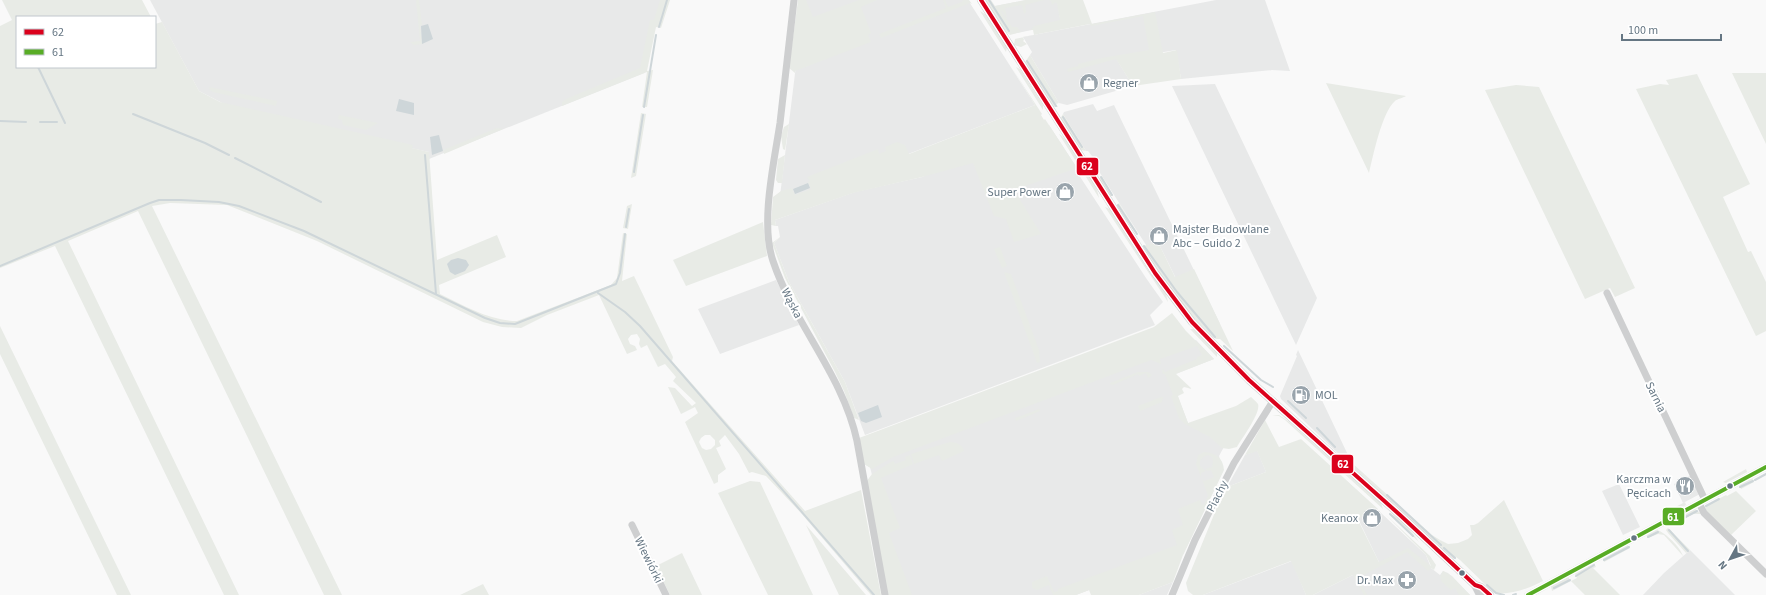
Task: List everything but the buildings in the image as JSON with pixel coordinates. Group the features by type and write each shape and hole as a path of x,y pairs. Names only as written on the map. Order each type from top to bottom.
{"street":[{"name":"Wąska","path":"794,0 771,188 768,224 770,249 784,288 829,368 851,418 857,441 885,595"},
{"path":"981,0 1164,286 1200,330 1249,380 1400,515 1475,585 1490,595"},
{"name":"Sarnia","path":"1606,294 1702,502 1704,512 1766,574"},
{"name":"Piachy","path":"1172,595 1195,540 1234,463 1272,401"},
{"path":"1528,595 1766,467"},
{"name":"Wiewiórki","path":"632,525 666,595"},
{"path":"1475,585 1480,595"}],"shaded area":[{"path":"2,0 142,0 150,16 16,16 16,68 156,68 156,24 162,22 199,91 220,102 413,145 412,148 429,152 437,260 497,235 506,257 439,285 440,294 487,316 517,321 611,285 617,278 623,233 627,234 622,281 634,276 673,357 672,361 805,511 861,490 881,595 871,595 801,513 766,476 752,472 749,473 739,454 725,435 719,441 721,446 716,448 726,469 718,475 718,482 714,484 685,422 698,413 695,407 681,414 668,387 675,388 692,406 696,403 673,381 676,377 665,364 658,367 647,345 641,348 639,344 640,339 637,334 631,335 628,339 630,344 635,346 637,350 627,354 599,295 547,315 521,328 502,327 483,322 317,241 227,205 170,203 152,206 342,595 324,595 138,211 68,241 239,595 224,595 55,246 0,268 0,26 12,20","holes":["705,435 710,435 715,440 715,445 711,449 706,450 702,448 699,442"]},
{"path":"150,0 662,0 650,38 644,73 429,159 429,152 236,110 199,91"},
{"path":"416,0 419,0 422,25 420,26 422,44 414,45 410,42 420,41"},
{"path":"660,0 670,0 661,28 656,27 647,71 653,70 647,107 642,107 647,72 562,106 562,102 566,99 640,68 650,20 654,20"},
{"path":"798,0 806,0 813,17 859,0 877,0 861,7 871,33 868,35 871,42 795,71 795,73 789,68"},
{"path":"804,0 968,0 1035,105 779,204"},
{"path":"943,0 945,0 948,7 962,2 963,0 969,0 972,4 970,3 881,38 879,34 946,8"},
{"path":"985,0 991,0 995,6 1026,0 1044,0 1025,5 1026,12 1024,14 1022,5 1005,8 1007,18 1001,11 1012,27 1017,27 1021,32 1010,35 1006,32"},
{"path":"1026,0 1057,0 1061,24 1012,34 995,6"},
{"path":"1049,0 1083,0 1092,24 1155,12 1163,53 1177,50 1181,79 1133,86 1116,59 1068,72 1067,69 1078,66 1078,64 1102,58 1149,50 1143,16 1091,26 1090,24 1034,35 1033,30 1031,30 1034,26 1060,20 1056,2 1052,5 1051,1"},
{"path":"1216,0 1265,0 1290,71 1272,70 1181,79 1176,50 1117,60 1133,86 1067,105 1059,103 1030,55 1032,52 1023,37"},
{"path":"980,11 985,14 1007,47 1006,52"},
{"path":"428,24 433,39 422,44 421,26"},
{"path":"1023,37 1023,41 1027,44 1021,47 1014,45 1015,39"},
{"path":"1030,55 1059,103 1056,104 1058,107 1053,107 1025,62"},
{"path":"1016,67 1020,69 1043,105 1043,110"},
{"path":"1012,68 1042,114 1041,115 1044,120 1045,119 1077,168 1014,190 1041,234 1014,242 1006,219 994,216 973,163 922,177 853,193 775,220 776,226 771,225 773,197 781,191 792,188 795,195 811,189 808,182 810,181 807,177 878,149 879,154 886,151 885,147 897,142 905,145 909,154 1035,105"},
{"path":"1732,73 1766,73 1766,144"},
{"path":"1697,74 1750,184 1723,197 1748,252 1751,251 1766,282 1766,331 1756,336 1636,89 1660,84 1669,85 1666,80"},
{"path":"1326,83 1406,96 1395,101 1386,114 1369,173"},
{"path":"1215,84 1317,298 1296,345 1172,86"},
{"path":"1516,85 1539,87 1635,288 1615,297 1610,288 1585,299 1485,90"},
{"path":"209,87 277,101 276,106 213,92"},
{"path":"399,99 414,103 414,115 396,111"},
{"path":"1093,104 1097,111 1114,105 1220,324 1189,305 1158,242 1147,247 1100,173 1091,158 1092,156 1088,151 1086,151 1063,114 1064,112"},
{"path":"641,113 646,114 636,176 631,178"},
{"path":"1063,114 1086,151 1081,150 1060,119"},
{"path":"339,115 378,123 366,130 343,125 342,120 338,119"},
{"path":"789,124 785,150 783,149 781,136 784,127"},
{"path":"1049,125 1077,168 1075,169 1163,302 1150,315 1155,325 865,435 845,382 789,282 774,243 780,237 775,220 855,192 922,177"},
{"path":"497,128 503,129 444,154 443,150"},
{"path":"1059,134 1072,148 1079,166"},
{"path":"439,135 443,151 432,155 430,137"},
{"path":"785,155 782,183 778,183 776,180 778,159"},
{"path":"1083,172 1089,176 1094,183 1099,198"},
{"path":"1102,176 1113,196 1110,196 1099,179"},
{"path":"808,183 810,188 795,194 793,189"},
{"path":"1119,203 1137,232 1136,234 1116,206"},
{"path":"632,204 628,229 623,228 627,206"},
{"path":"1105,207 1110,209 1148,270 1166,294 1168,302"},
{"path":"763,222 767,256 686,286 673,260"},
{"path":"780,237 774,243 789,282 845,382 859,420 854,418 835,372 785,278 772,243"},
{"path":"1158,242 1175,277 1194,269 1233,351 1220,339 1216,339 1209,334 1199,324 1154,266 1143,246"},
{"path":"1000,247 1007,266 1002,268 994,249"},
{"path":"458,258 466,260 469,265 465,271 455,275 450,272 447,264 451,260"},
{"path":"1004,272 1011,274 1039,350 1040,362 1037,363"},
{"path":"776,280 799,325 720,354 698,309"},
{"path":"1172,313 1186,331 1214,359 1176,374 1192,389 1184,387 1182,389 1184,393 1178,396 1188,423 1236,406 1251,397 1258,404 1257,413 1237,447 1229,449 1222,448 1210,437 1185,424 1179,418 1171,396 1173,395 1165,374 1163,374 1162,371 1163,369 1165,372 1197,359 1197,357 1202,355 1197,346 1160,359 1161,364 1151,360 893,457 872,469 864,464 859,438 1154,327"},
{"path":"0,326 131,595 117,595 0,354"},
{"path":"1190,329 1195,329 1217,352 1217,357"},
{"path":"1196,340 1214,359 1170,376 1188,423 1225,445 1219,456 1223,471 1183,555 1076,595 887,595 867,481 872,475 870,467 864,464"},
{"path":"1298,350 1348,455 1344,459 1281,399 1280,396 1297,356"},
{"path":"1138,372 1148,372 1152,375 1148,378 1146,373 1139,376 1138,374 1113,385 1110,384 1110,383"},
{"path":"1163,397 1162,402 1140,411 1138,406"},
{"path":"878,405 882,417 866,423 861,421 858,413"},
{"path":"1039,409 1040,411 1016,421 1015,418"},
{"path":"1272,415 1279,415 1288,421 1381,503 1383,509 1285,420 1279,416"},
{"path":"1265,420 1279,447 1301,439 1378,509 1366,513 1358,520 1379,562 1408,548 1431,566 1426,555 1386,515 1430,556 1436,565 1434,570 1431,568 1428,571 1407,552 1358,578 1367,595 1364,595 1353,575 1313,595 1306,595 1291,561 1203,595 1193,595 1188,591 1186,583 1222,495 1227,487 1266,472 1257,451 1245,455"},
{"path":"950,442 959,444 964,451 942,461 939,455 914,464 911,454"},
{"path":"1257,450 1266,472 1227,487 1245,455"},
{"path":"1204,452 1212,453 1218,456 1222,462 1224,470 1183,555 1173,582 1139,595 1091,595 1089,590 1076,595 1053,595 1049,585 1037,590 1032,588 1032,582 1047,576 1054,592 1058,591 1058,589 1177,545 1172,530 1183,525 1178,509 1200,500 1202,505 1204,504 1208,496 1202,479 1204,481 1214,477 1211,470 1207,471 1206,469 1212,467 1213,461 1212,457 1208,455 1203,457 1200,461 1200,466 1206,471 1201,473 1201,477 1196,464 1198,455"},
{"path":"910,455 913,464 881,478 900,528 889,533 912,595 887,595 867,481 872,474 891,462 894,461 895,464 906,460 905,457"},
{"path":"1348,455 1352,463 1432,535 1448,544 1458,543 1468,539 1472,535 1470,525 1478,523 1504,500 1543,581 1519,591 1494,593 1460,560 1456,557 1454,559 1450,556 1344,459"},
{"path":"1334,469 1426,555 1431,568 1440,575 1443,571 1448,573 1470,595 1313,595 1379,562"},
{"path":"1746,469 1747,472 1726,483 1723,482"},
{"path":"1691,475 1700,494 1683,503 1674,484"},
{"path":"1752,478 1754,482 1741,489 1740,485"},
{"path":"750,481 760,482 813,595 768,595 718,493"},
{"path":"1619,484 1640,527 1623,535 1602,491"},
{"path":"1736,491 1756,511 1731,535 1706,511 1705,506"},
{"path":"1685,502 1686,505 1665,516 1661,509 1668,511"},
{"path":"1695,509 1702,514 1693,514 1678,522 1678,518"},
{"path":"1389,514 1393,515 1410,529 1419,542"},
{"path":"806,525 866,595 839,595"},
{"path":"1668,528 1690,550 1686,553 1668,533 1666,530"},
{"path":"1657,530 1664,534 1672,541 1683,556 1664,535 1658,534 1648,538 1647,535"},
{"path":"1627,545 1630,548 1604,562 1603,559"},
{"path":"1690,550 1735,595 1643,595 1664,573"},
{"path":"682,553 702,595 670,595 656,566"},
{"path":"1292,561 1306,595 1203,595"},
{"path":"1594,563 1596,567 1593,568 1620,595 1585,595 1571,581 1577,578 1575,574"},
{"path":"1443,571 1452,576 1470,595 1459,595 1455,588 1451,590 1442,582 1440,577"},
{"path":"1568,577 1571,581 1552,591 1551,586"},
{"path":"1173,582 1167,595 1139,595 1144,593"},
{"path":"483,584 489,595 460,595"}],"waterway":[{"path":"659,27 667,0"},
{"path":"989,0 1009,31"},
{"path":"644,107 656,35"},
{"path":"1027,61 1056,106"},
{"path":"38,68 65,123"},
{"path":"133,114 205,143 229,155"},
{"path":"634,172 643,115"},
{"path":"1063,117 1082,147"},
{"path":"0,121 26,122"},
{"path":"40,122 57,122"},
{"path":"425,155 436,294"},
{"path":"235,158 321,202"},
{"path":"1091,162 1096,170"},
{"path":"1101,177 1112,195"},
{"path":"0,266 159,200 219,202 239,206 304,231 485,318 500,323 515,324 616,284 620,273 625,234"},
{"path":"1118,205 1137,234"},
{"path":"626,227 629,209"},
{"path":"1144,246 1177,292 1215,337"},
{"path":"598,293 625,312 640,326 874,595"},
{"path":"1224,346 1261,380 1273,387"},
{"path":"1288,401 1306,418"},
{"path":"1317,428 1335,447"},
{"path":"1755,480 1766,474"},
{"path":"1740,487 1753,481"},
{"path":"1387,495 1441,545"},
{"path":"1706,506 1719,499"},
{"path":"1678,521 1697,511"},
{"path":"1390,514 1413,536"},
{"path":"1669,530 1688,551"},
{"path":"1648,537 1658,532"},
{"path":"1604,560 1629,547"},
{"path":"1444,548 1455,558"},
{"path":"1576,576 1594,565"},
{"path":"1554,588 1570,580"},
{"path":"1487,585 1496,593 1504,595"}],"transit line":[{"name":"62","path":"981,0 1155,273 1192,322 1249,380 1400,515 1475,585 1481,587 1490,595"},
{"name":"61","path":"1528,595 1766,467"}],"place":[{"name":"Regner","path":"1089,83"},
{"name":"Super Power","path":"1065,192"},
{"name":"Majster Budowlane Abc – Guido 2","path":"1159,236"},
{"name":"MOL","path":"1301,395"},
{"name":"Karczma w Pęcicach","path":"1685,486"},
{"name":"Keanox","path":"1372,518"},
{"name":"Dr. Max","path":"1407,580"}]}
